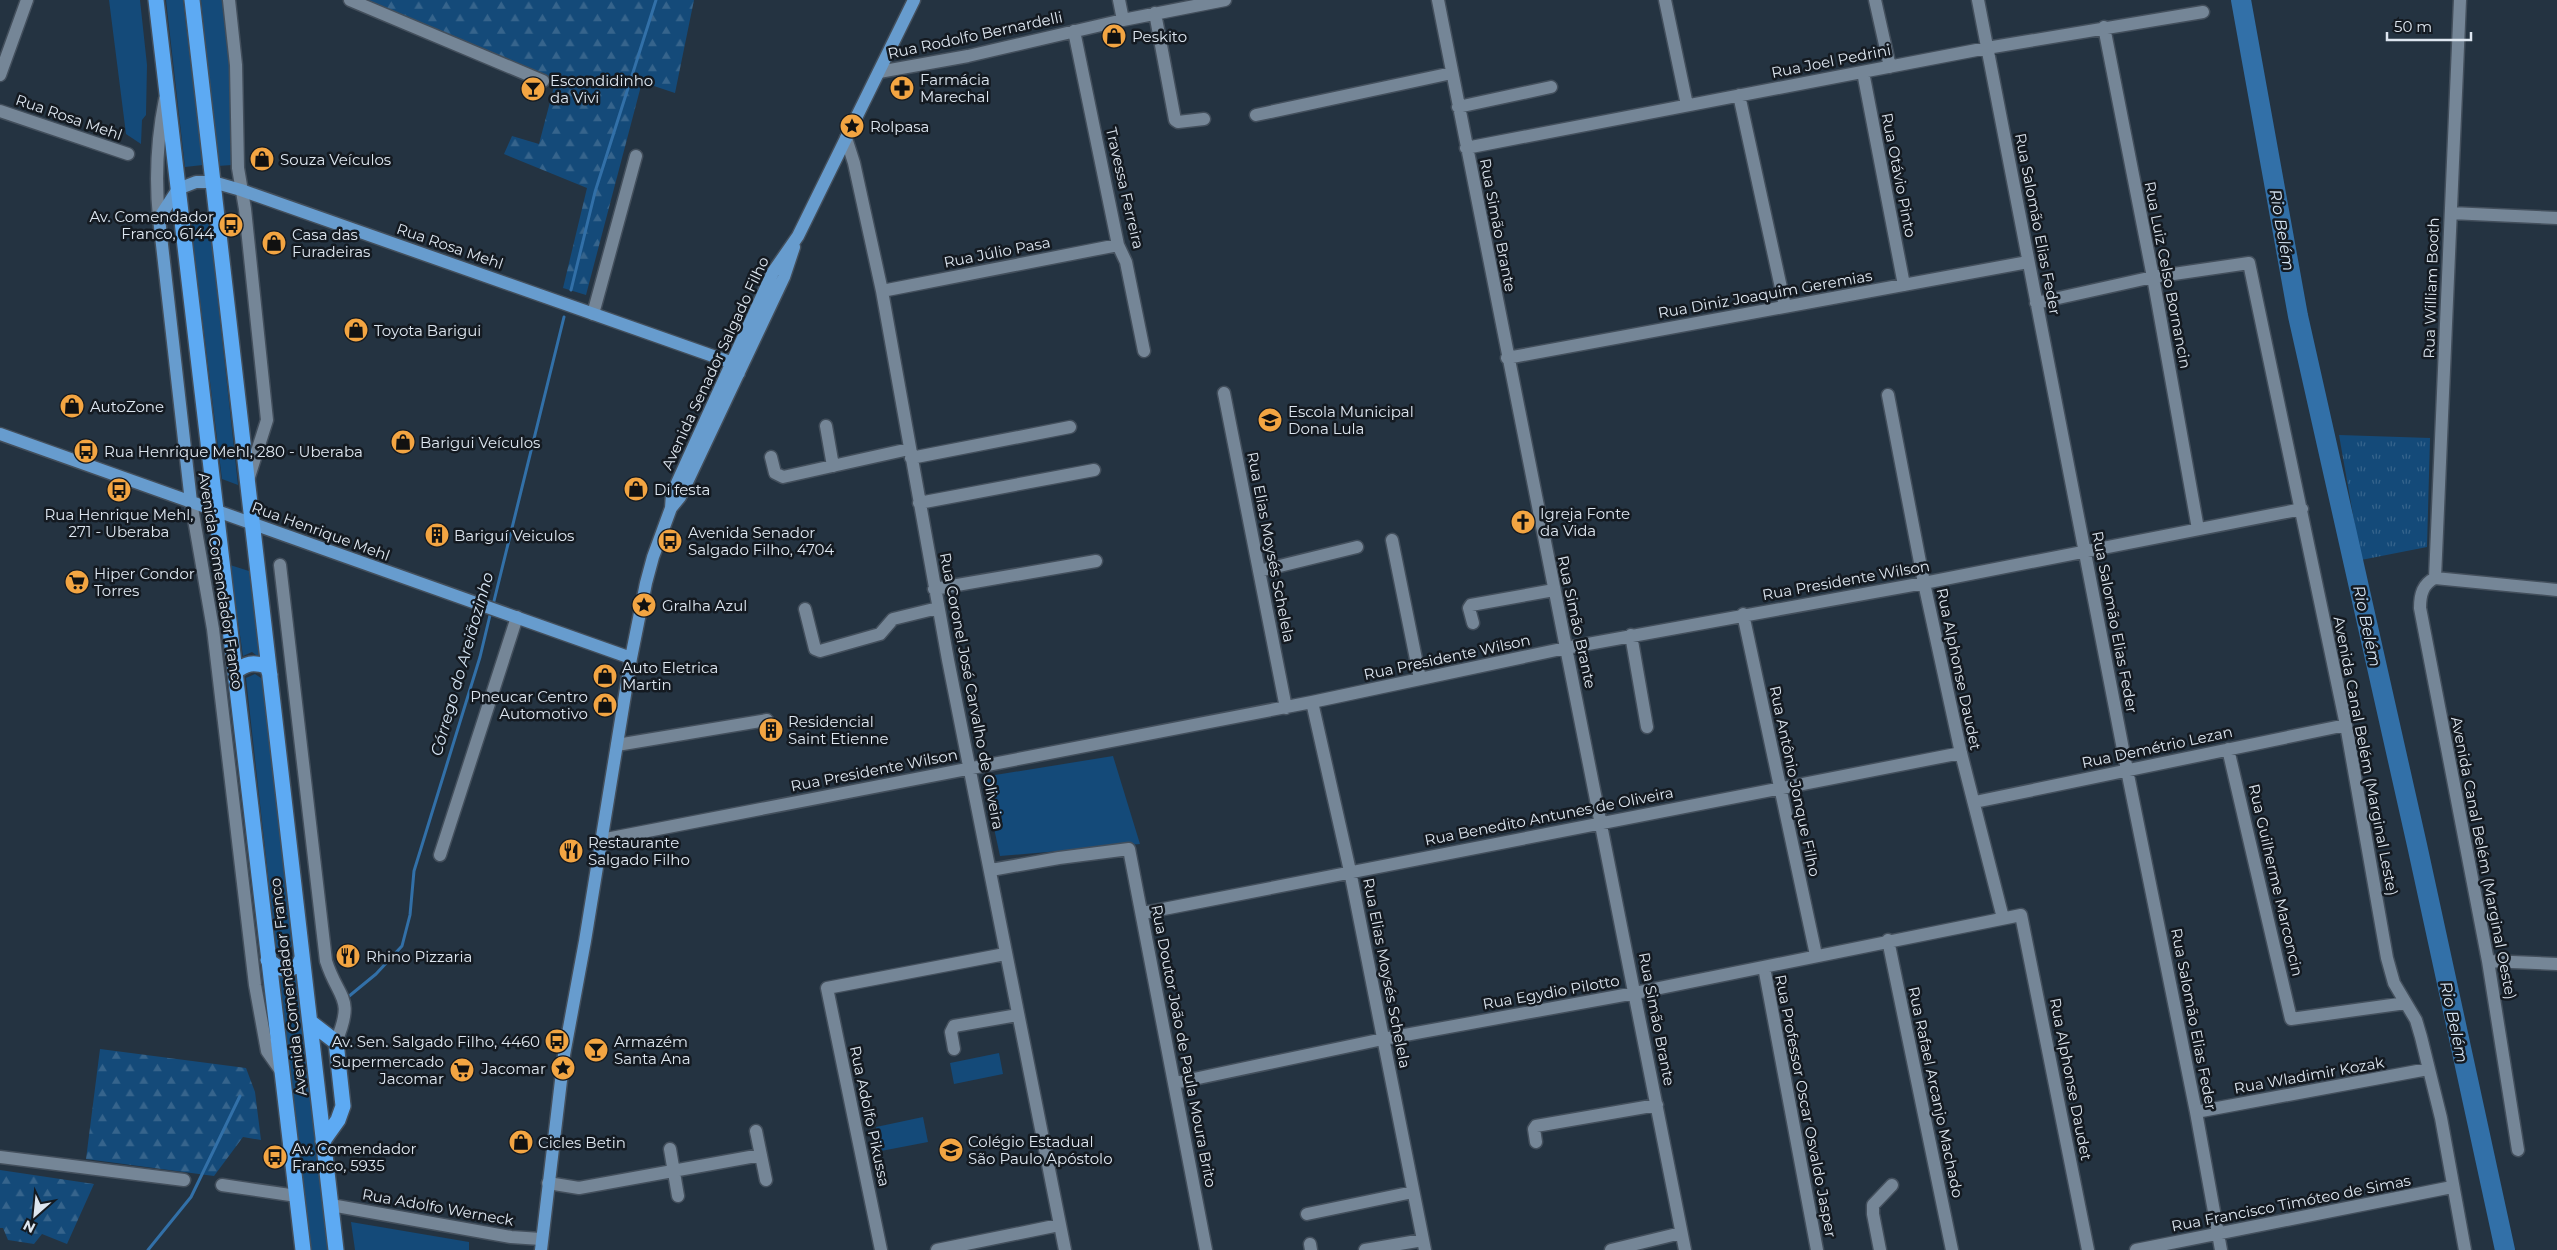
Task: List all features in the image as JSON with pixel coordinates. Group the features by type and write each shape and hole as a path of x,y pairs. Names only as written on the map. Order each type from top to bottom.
{"highway":[{"name":"Avenida Comendador Franco","path":"156,0 303,1250"},
{"name":"Avenida Comendador Franco","path":"192,0 336,1250"},
{"path":"235,672 244,665 255,662 267,666 270,675"},
{"path":"268,960 277,968 289,970 299,965 302,958"},
{"path":"310,1022 336,1042 343,1106 338,1120 323,1142"}],"main road":[{"name":"Avenida Senador Salgado Filho","path":"671,508 680,498 784,277 798,236 914,0"},
{"name":"Rua Rosa Mehl","path":"178,189 196,182 213,182 242,190 730,362"},
{"path":"159,218 178,189"},
{"name":"Avenida Comendador Franco","path":"159,218 191,502"},
{"name":"Avenida Senador Salgado Filho","path":"541,1245 564,1055 585,941 631,658 653,557 671,508 672,494 730,362 774,272 798,236"},
{"path":"730,362 739,373"},
{"name":"Rua Henrique Mehl","path":"0,434 631,658"}],"street":[{"path":"0,75 27,0"},
{"name":"Avenida Comendador Franco","path":"229,0 236,65 236,147 267,420 248,482"},
{"path":"350,0 543,82"},
{"path":"1119,0 1123,20"},
{"name":"Rua Rodolfo Bernardelli","path":"879,72 968,56 1154,13 1224,0"},
{"name":"Rua Simão Brante","path":"1438,0 1507,358 1602,824 1685,1250"},
{"path":"1665,0 1687,106"},
{"path":"1875,0 1890,67"},
{"name":"Rua Salomão Elias Feder","path":"1978,0 2084,552 2196,1112 2220,1250"},
{"name":"Rua William Booth","path":"2435,578 2460,0"},
{"name":"Rua Joel Pedrini","path":"1466,148 1987,48 2203,12"},
{"path":"1154,13 1175,120 1178,122 1204,119"},
{"name":"Rua Luiz Celso Bornancin","path":"2104,27 2153,278 2198,529"},
{"name":"Travessa Ferreira","path":"1074,31 1118,246 1126,262 1144,352"},
{"name":"Rua Otávio Pinto","path":"1863,72 1904,285"},
{"path":"1256,114 1452,73"},
{"path":"1458,107 1551,87"},
{"name":"Avenida Comendador Franco","path":"159,218 156,183 160,124 166,92"},
{"path":"1739,95 1785,306"},
{"name":"Rua Rosa Mehl","path":"0,111 128,154"},
{"name":"Rua Coronel José Carvalho de Oliveira","path":"846,138 854,163 882,291 934,590 991,870 1064,1250"},
{"path":"593,314 636,156"},
{"path":"2451,213 2557,218"},
{"name":"Rua Júlio Pasa","path":"882,291 1118,246"},
{"name":"Rua Diniz Joaquim Geremias","path":"1507,358 2028,262"},
{"name":"Avenida Canal Belém (Marginal Leste)","path":"2153,278 2249,263 2346,725 2387,958 2394,983 2416,1020 2442,1118 2452,1187 2465,1250"},
{"path":"2036,304 2153,278"},
{"name":"Rua Elias Moysés Schelela","path":"1224,393 1286,708"},
{"name":"Rua Alphonse Daudet","path":"1888,395 1924,583 1961,753 2003,918"},
{"path":"826,426 834,466"},
{"path":"770,457 775,473 779,476 1070,427"},
{"path":"919,503 1094,470"},
{"name":"Avenida Comendador Franco","path":"191,502 213,629 255,984 266,1051 281,1071"},
{"name":"Rua Presidente Wilson","path":"601,840 1286,708 1631,635 1924,583 2302,509"},
{"path":"1392,540 1420,679"},
{"path":"1259,571 1357,547"},
{"path":"934,590 1096,561"},
{"path":"280,565 326,961 330,974 344,1000 346,1011 336,1042"},
{"path":"2435,578 2557,590"},
{"name":"Avenida Canal Belém (Marginal Oeste)","path":"2435,578 2428,582 2423,590 2420,608 2488,961 2518,1150"},
{"path":"1473,623 1469,608 1471,605 1554,590"},
{"path":"805,609 815,649 820,651 880,634 894,619 938,608"},
{"name":"Rua Antônio Jonque Filho","path":"1743,614 1816,955"},
{"path":"440,855 516,618"},
{"path":"1631,635 1647,727"},
{"name":"Rua Elias Moysés Schelela","path":"1312,702 1350,871 1424,1245"},
{"path":"616,745 767,720"},
{"name":"Rua Demétrio Lezan","path":"1975,802 2346,725"},
{"name":"Rua Guilherme Marconcin","path":"2228,749 2291,1019 2406,1003"},
{"name":"Rua Benedito Antunes de Oliveira","path":"1143,913 1961,753"},
{"name":"Rua Doutor João de Paula Moura Brito","path":"991,870 1059,858 1129,849 1143,913 1206,1250"},
{"name":"Rua Alphonse Daudet","path":"2021,915 2088,1250"},
{"name":"Rua Egydio Pilotto","path":"1175,1084 1383,1039 1635,993 1888,940 2021,915"},
{"name":"Rua Rafael Arcanjo Machado","path":"1888,940 1952,1250"},
{"name":"Rua Adolfo Pikussa","path":"880,1250 827,988 1006,954"},
{"path":"2488,961 2557,964"},
{"name":"Rua Professor Oscar Osvaldo Jasper","path":"1764,967 1817,1250"},
{"path":"954,1049 950,1032 954,1026 1018,1015"},
{"name":"Rua Wladimir Kozak","path":"2196,1112 2428,1069"},
{"path":"1536,1142 1534,1129 1536,1126 1657,1105"},
{"path":"756,1132 766,1180"},
{"path":"670,1149 678,1196"},
{"path":"548,1183 579,1188 761,1155"},
{"path":"0,1157 184,1180"},
{"path":"222,1185 297,1196"},
{"path":"1880,1250 1873,1205 1892,1185"},
{"name":"Rua Francisco Timóteo de Simas","path":"2136,1250 2452,1187"},
{"path":"1307,1214 1413,1192"},
{"name":"Rua Adolfo Werneck","path":"331,1205 511,1237 541,1245"},
{"path":"937,1250 1059,1225"},
{"path":"1612,1250 1682,1233"},
{"path":"1365,1250 1424,1245"}],"green space":[{"path":"109,0 140,0 147,65 146,115 142,120 141,144 126,134"},
{"path":"166,0 183,0 203,165 185,167"},
{"path":"201,0 226,0 232,165 218,166"},
{"path":"367,0 694,0 675,93 642,82 586,295 563,288 587,188 504,154 512,136 539,144 556,79"},
{"path":"190,218 209,218 238,485 222,479"},
{"path":"2339,435 2430,438 2427,547 2361,560"},
{"path":"230,565 249,571 260,658 252,652 243,656"},
{"path":"255,674 264,680 292,946 285,951 276,947 246,678"},
{"path":"1113,756 1140,844 1000,856 983,777"},
{"path":"299,974 330,1250 311,1250 279,975 284,979 290,980"},
{"path":"100,1049 246,1068 255,1092 261,1140 243,1137 214,1176 86,1159"},
{"path":"999,1053 1003,1074 954,1084 950,1063"},
{"path":"923,1117 928,1142 881,1151 876,1127"},
{"path":"0,1170 94,1184 67,1244 42,1234 34,1244 8,1240 3,1228 0,1228"},
{"path":"351,1222 469,1242 469,1250 355,1250"}],"waterway":[{"name":"Córrego do Areiãozinho","path":"571,290 595,192 656,0"},
{"name":"Rio Belém","path":"2241,0 2298,316 2417,845 2505,1250"},
{"name":"Córrego do Areiãozinho","path":"493,605 564,317"},
{"name":"Córrego do Areiãozinho","path":"348,997 376,974 402,946 410,915 414,871 480,657 491,611"},
{"name":"Córrego do Areiãozinho","path":"148,1250 191,1197 240,1096"}],"place":[{"name":"Peskito","path":"1114,36"},
{"name":"Farmácia Marechal","path":"902,88"},
{"name":"Escondidinho da Vivi","path":"533,89"},
{"name":"Rolpasa","path":"852,126"},
{"name":"Souza Veículos","path":"262,159"},
{"name":"Av. Comendador Franco, 6144","path":"231,225"},
{"name":"Casa das Furadeiras","path":"274,243"},
{"name":"Toyota Barigui","path":"356,330"},
{"name":"AutoZone","path":"72,406"},
{"name":"Escola Municipal Dona Lula","path":"1270,420"},
{"name":"Barigui Veículos","path":"403,442"},
{"name":"Rua Henrique Mehl, 280 - Uberaba","path":"86,451"},
{"name":"Di festa","path":"636,489"},
{"name":"Rua Henrique Mehl, 271 - Uberaba","path":"119,490"},
{"name":"Igreja Fonte da Vida","path":"1523,522"},
{"name":"Bariguí Veiculos","path":"437,535"},
{"name":"Avenida Senador Salgado Filho, 4704","path":"670,541"},
{"name":"Hiper Condor Torres","path":"77,582"},
{"name":"Gralha Azul","path":"644,605"},
{"name":"Auto Eletrica Martin","path":"605,676"},
{"name":"Pneucar Centro Automotivo","path":"605,705"},
{"name":"Residencial Saint Etienne","path":"771,730"},
{"name":"Restaurante Salgado Filho","path":"571,851"},
{"name":"Rhino Pizzaria","path":"348,956"},
{"name":"Av. Sen. Salgado Filho, 4460","path":"557,1041"},
{"name":"Armazém Santa Ana","path":"596,1050"},
{"name":"Jacomar","path":"563,1068"},
{"name":"Supermercado Jacomar","path":"462,1070"},
{"name":"Cicles Betin","path":"521,1142"},
{"name":"Colégio Estadual São Paulo Apóstolo","path":"951,1150"},
{"name":"Av. Comendador Franco, 5935","path":"275,1157"}]}
